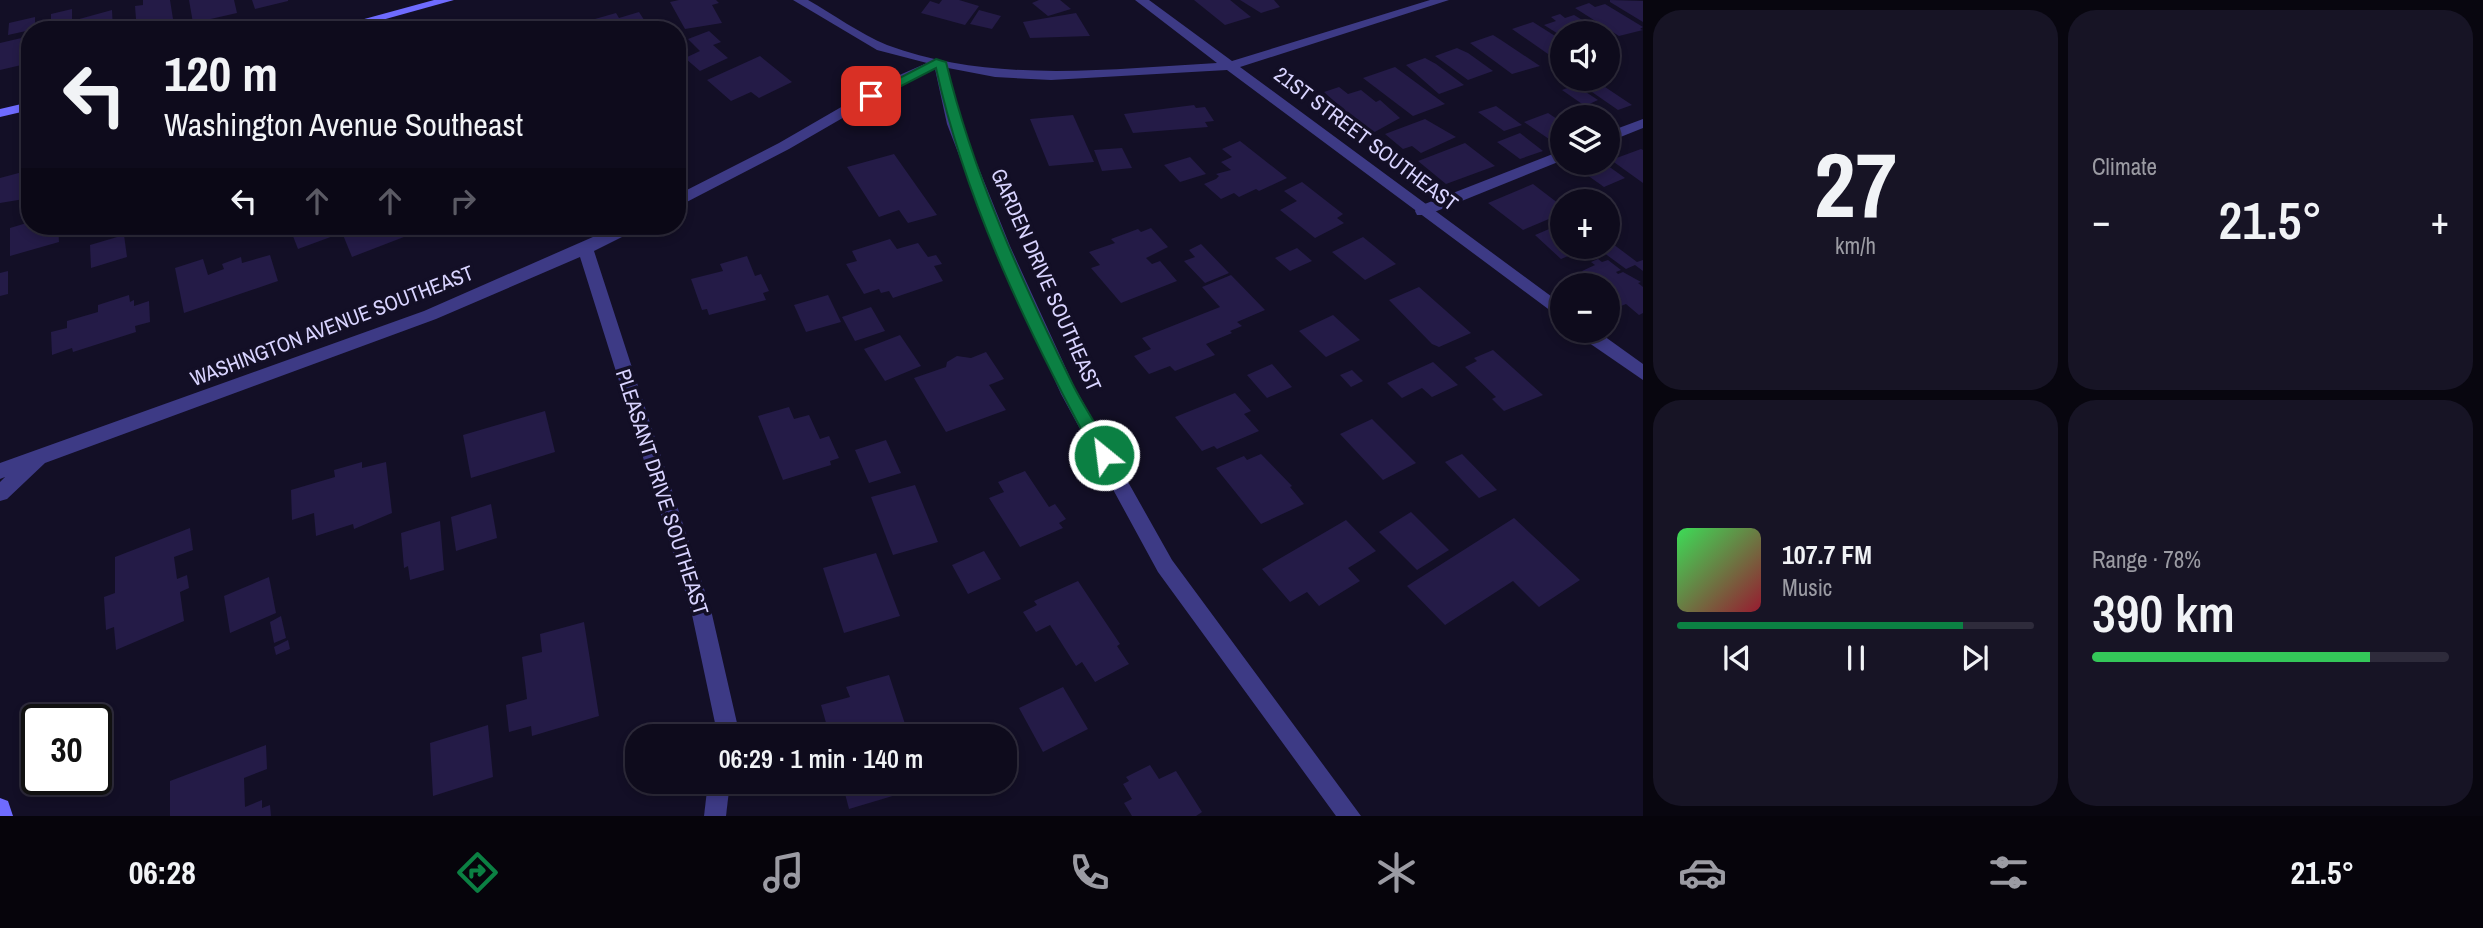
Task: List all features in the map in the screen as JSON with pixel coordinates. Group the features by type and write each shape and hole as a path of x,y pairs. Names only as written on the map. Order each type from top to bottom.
{"street":[{"path":"365,21 448,0"},
{"path":"799,0 882,47 995,73 1051,76 1231,66 1443,0"},
{"name":"21ST STREET SOUTHEAST","path":"1141,0 1550,305"},
{"path":"686,197 784,146 893,83 940,62"},
{"name":"GARDEN DRIVE SOUTHEAST","path":"940,62 954,124 992,222 1067,389 1165,566 1350,816"},
{"path":"0,113 21,108"},
{"path":"1620,133 1643,124"},
{"path":"1422,211 1550,160"},
{"name":"WASHINGTON AVENUE SOUTHEAST","path":"0,471 430,315 613,235"},
{"name":"PLEASANT DRIVE SOUTHEAST","path":"585,249 701,610 726,724"},
{"path":"1602,343 1643,373"},
{"name":"WASHINGTON AVENUE SOUTHEAST","path":"0,493 44,455"},
{"path":"715,816 718,794"},
{"path":"0,809 2,816"}],"building":[{"path":"143,0 170,0 173,19 132,21 136,19 135,6 143,5"},
{"path":"189,0 234,0 237,13 193,21"},
{"path":"252,0 288,0 288,1 255,9"},
{"path":"716,0 719,3 712,5 722,23 686,29 686,21 681,21 670,2"},
{"path":"942,0 959,0 979,6 965,25 921,13 930,1 939,4"},
{"path":"1039,0 1060,0 1071,9 1048,16 1032,3"},
{"path":"1194,0 1230,0 1251,17 1225,25"},
{"path":"1240,0 1274,0 1280,7 1261,13"},
{"path":"1643,1 1643,22 1610,2"},
{"path":"1589,3 1595,7 1605,4 1643,27 1640,29 1643,30 1620,36 1620,21 1595,21 1575,8"},
{"path":"72,9 72,21 51,21 51,14"},
{"path":"112,10 113,21 72,21"},
{"path":"979,10 1001,16 992,29 970,24"},
{"path":"639,12 645,21 595,19 616,13 619,18"},
{"path":"1076,13 1090,36 1030,38 1023,22"},
{"path":"1560,14 1565,18 1574,15 1584,21 1556,21 1551,17"},
{"path":"35,17 35,21 21,21 21,32 8,35 9,23"},
{"path":"1533,22 1550,33 1550,53 1548,54 1512,29"},
{"path":"709,31 721,42 713,45 728,58 700,71 686,59 700,51 688,39"},
{"path":"1493,35 1540,66 1512,74 1470,43"},
{"path":"21,38 21,65 0,70 0,43"},
{"path":"1457,48 1493,71 1468,80 1435,56"},
{"path":"760,56 792,82 759,98 751,92 731,101 707,80"},
{"path":"1425,58 1464,85 1439,94 1406,65"},
{"path":"1395,67 1445,104 1413,116 1363,78"},
{"path":"1339,87 1348,94 1361,90 1376,102 1380,100 1400,118 1371,134 1324,92"},
{"path":"1563,91 1584,91 1598,100 1584,105"},
{"path":"1611,91 1632,105 1620,109 1620,105 1611,105 1592,92"},
{"path":"1194,105 1196,108 1205,107 1214,121 1205,122 1208,127 1133,133 1124,114"},
{"path":"1496,106 1522,125 1504,131 1478,112"},
{"path":"1548,113 1550,139 1549,139 1524,122"},
{"path":"1073,115 1094,162 1049,166 1030,119"},
{"path":"1425,119 1456,137 1421,153 1412,146 1403,149 1385,134"},
{"path":"1520,133 1543,151 1520,159 1497,142"},
{"path":"1240,141 1287,178 1259,191 1256,189 1239,197 1234,193 1221,199 1204,184 1216,179 1219,176 1216,174 1231,170 1221,162 1232,157 1222,149"},
{"path":"1465,143 1495,166 1446,184 1418,161"},
{"path":"1122,148 1132,168 1102,171 1094,150"},
{"path":"1643,150 1643,183 1620,166 1620,157"},
{"path":"894,154 937,215 908,223 899,210 879,217 847,167"},
{"path":"1190,157 1206,174 1180,182 1164,165"},
{"path":"21,172 21,200 0,203 0,178"},
{"path":"1620,174 1625,178 1604,187 1587,175"},
{"path":"1302,182 1343,214 1337,218 1344,223 1315,238 1280,210 1297,201 1284,191"},
{"path":"1533,184 1550,197 1550,219 1523,230 1488,203"},
{"path":"21,225 21,235 59,235 59,242 10,256 10,228"},
{"path":"1151,228 1168,247 1146,258 1152,264 1160,261 1177,281 1121,303 1091,268 1100,265 1089,252 1115,243 1111,239 1138,229 1141,232"},
{"path":"1550,229 1550,249 1535,235"},
{"path":"124,235 127,257 91,268 90,245"},
{"path":"293,235 336,235 298,249"},
{"path":"343,235 409,235 352,257"},
{"path":"1363,237 1396,264 1365,280 1332,252"},
{"path":"890,239 897,249 918,243 928,257 936,255 942,264 934,266 943,281 893,298 889,291 881,293 879,289 864,294 846,264 857,261 852,251"},
{"path":"1201,244 1229,273 1205,283 1184,261 1195,257 1189,250"},
{"path":"1297,248 1312,261 1290,271 1275,258"},
{"path":"1620,249 1637,262 1643,260 1643,271 1635,265 1626,269 1612,259 1620,259"},
{"path":"270,255 278,281 184,313 175,268 203,259 208,275 224,269 222,264 241,257 242,263"},
{"path":"747,256 755,276 761,274 769,291 763,293 766,300 709,315 707,309 702,310 691,279 723,271 720,264"},
{"path":"1598,259 1602,262 1608,260 1621,270 1617,273 1584,273 1582,271 1595,265 1591,262"},
{"path":"8,271 8,294 0,296 0,273"},
{"path":"1623,272 1641,282 1638,283 1643,287 1643,313 1639,315 1626,304 1621,306 1620,273"},
{"path":"1231,275 1265,310 1237,322 1242,326 1206,344 1215,355 1175,371 1170,366 1149,374 1134,356 1151,349 1142,338 1220,307 1202,287"},
{"path":"1419,287 1471,333 1439,347 1432,344 1389,300"},
{"path":"129,295 130,302 134,300 134,306 149,301 150,322 135,326 136,332 73,352 72,348 52,355 51,332 67,328 67,321 98,312 98,305"},
{"path":"828,295 841,322 806,332 794,305"},
{"path":"871,307 885,331 855,341 842,317"},
{"path":"1333,315 1360,340 1326,357 1299,331"},
{"path":"900,335 921,366 885,381 864,349"},
{"path":"1493,350 1543,395 1504,411 1492,399 1496,397 1465,367 1477,361 1474,358"},
{"path":"986,352 1004,379 989,385 1006,410 946,432 914,378 946,367 947,362 957,356 971,358"},
{"path":"1433,362 1458,385 1432,397 1422,388 1402,398 1387,383"},
{"path":"1272,364 1292,387 1267,398 1247,375"},
{"path":"1352,370 1363,381 1351,387 1340,375"},
{"path":"1235,393 1251,411 1244,414 1259,431 1217,449 1214,446 1202,451 1175,417"},
{"path":"789,407 794,419 809,415 820,439 829,436 839,458 830,461 831,465 783,480 758,416"},
{"path":"545,411 555,452 471,478 463,435"},
{"path":"1372,419 1416,463 1383,480 1340,434"},
{"path":"886,440 901,473 869,483 855,450"},
{"path":"1261,454 1292,486 1290,487 1304,504 1261,524 1216,468 1244,456 1247,460"},
{"path":"1462,454 1497,490 1479,498 1445,462"},
{"path":"362,462 362,468 386,462 392,513 354,529 353,524 316,536 314,513 292,520 291,490 335,477 334,470"},
{"path":"1025,471 1049,507 1055,504 1066,519 1059,523 1063,528 1020,547 989,498 1004,492 998,482"},
{"path":"915,485 938,542 893,555 871,497"},
{"path":"491,504 497,538 456,551 451,517"},
{"path":"1411,512 1449,550 1417,570 1379,532"},
{"path":"1514,518 1580,580 1539,607 1513,581 1445,625 1407,586"},
{"path":"1346,520 1376,551 1348,568 1360,581 1319,606 1307,592 1290,602 1262,569"},
{"path":"440,521 444,570 410,580 408,566 404,568 401,533"},
{"path":"190,528 193,550 174,557 177,579 187,575 189,588 180,592 184,621 116,650 114,627 106,630 104,597 115,593 115,557"},
{"path":"984,551 1001,579 968,594 952,565"},
{"path":"876,553 900,616 844,633 823,568"},
{"path":"269,577 276,613 230,633 224,596"},
{"path":"1078,581 1120,644 1117,646 1129,664 1095,682 1082,662 1076,666 1050,625 1036,632 1023,612 1037,605 1034,601"},
{"path":"281,616 286,638 274,643 270,622"},
{"path":"584,622 599,716 532,736 531,726 509,732 506,705 527,699 522,657 542,652 540,634"},
{"path":"288,640 290,649 276,655 274,647"},
{"path":"889,675 905,724 826,724 821,705 850,697 846,687"},
{"path":"1063,687 1088,729 1043,752 1019,708"},
{"path":"488,725 493,777 433,796 430,743"},
{"path":"266,745 267,769 244,778 245,807 262,800 262,808 270,805 271,816 170,816 170,781"},
{"path":"1150,765 1159,779 1176,771 1202,812 1196,816 1132,816 1124,803 1132,799 1123,784 1129,781 1126,777"},
{"path":"845,794 899,794 849,809"}],"route":[{"path":"871,96 940,62 954,124 1002,246 1067,389 1104,455"}]}
